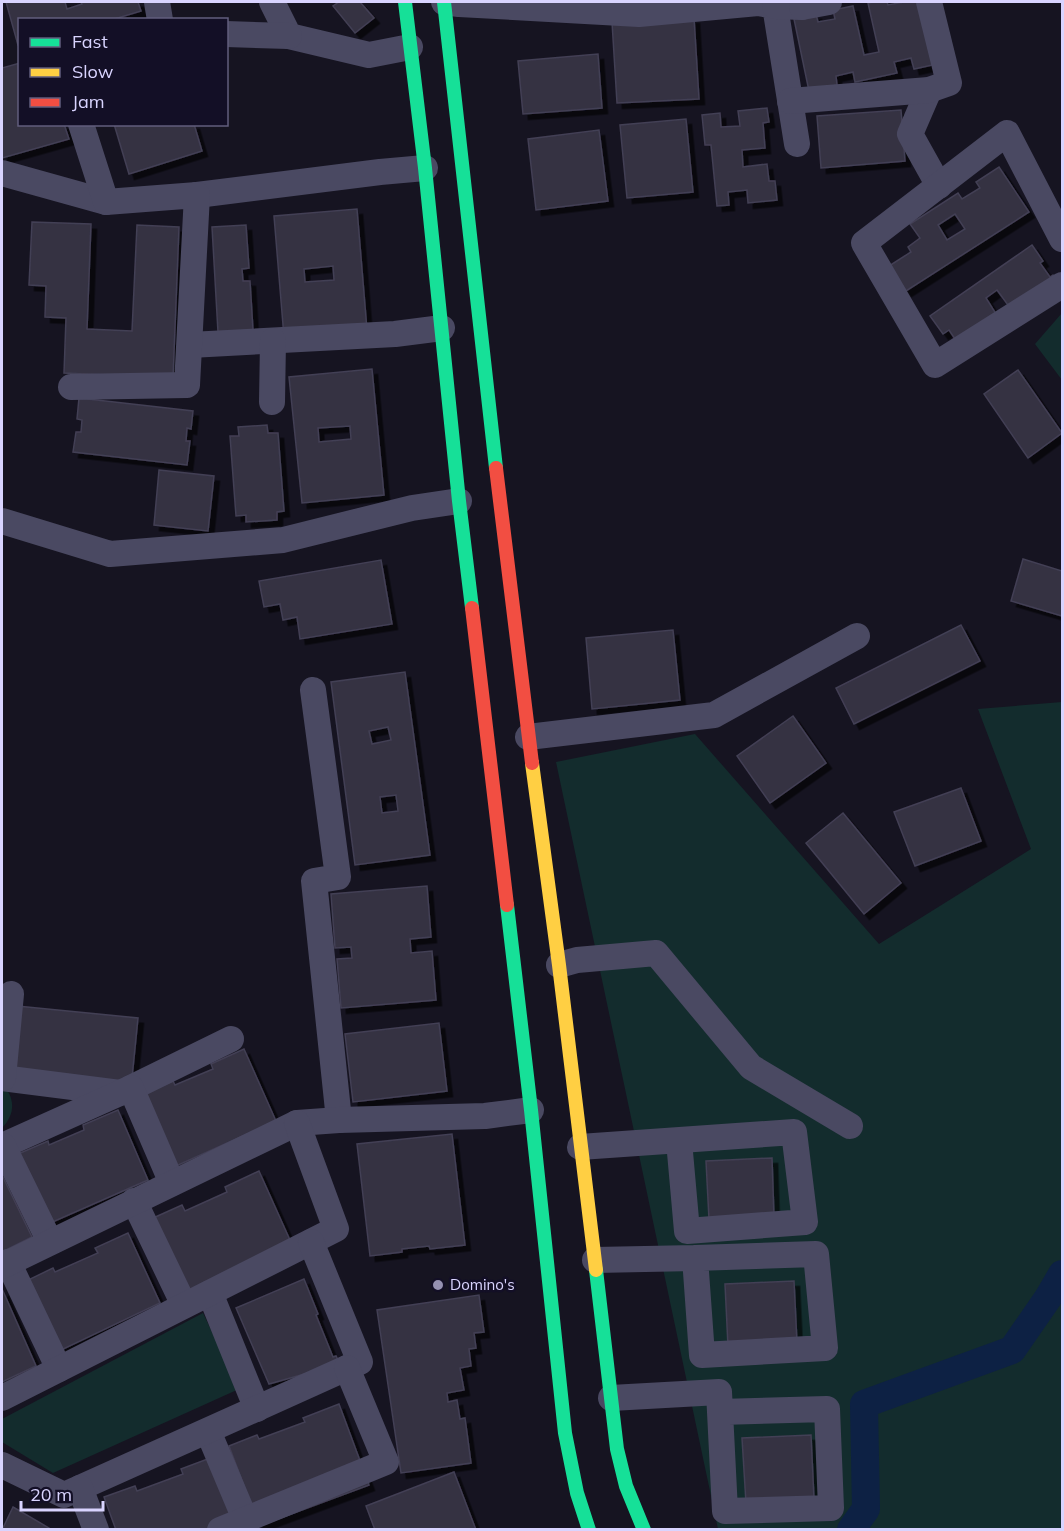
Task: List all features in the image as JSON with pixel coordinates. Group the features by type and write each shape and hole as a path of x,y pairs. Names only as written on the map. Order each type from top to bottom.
{"main road":[{"path":"405,2 425,168 459,501 536,1109 565,1433 577,1493 589,1530"},
{"path":"444,2 528,737 559,964 569,1104 580,1147 617,1449 624,1476 644,1530"}],"street":[{"path":"157,2 160,18"},
{"path":"272,2 289,36"},
{"path":"444,2 639,14 758,3 776,6 829,2"},
{"path":"790,101 928,90 949,83 929,2"},
{"path":"776,6 797,144"},
{"path":"228,34 289,36 369,55 410,47"},
{"path":"928,90 910,134 939,186"},
{"path":"82,126 106,202"},
{"path":"1062,239 1007,133 864,243 935,365 1062,285"},
{"path":"2,172 106,202 197,195 425,168"},
{"path":"71,387 188,385 197,195"},
{"path":"190,345 395,334 441,327"},
{"path":"272,402 273,341"},
{"path":"2,521 110,554 282,540 412,508 459,501"},
{"path":"528,737 714,715 857,636"},
{"path":"313,690 338,877 314,881 339,1120"},
{"path":"559,964 577,960 656,953 751,1067 850,1126"},
{"path":"10,994 2,1078 125,1091"},
{"path":"50,1242 2,1146 125,1091 231,1039"},
{"path":"125,1091 172,1183"},
{"path":"59,1369 5,1264 297,1122 485,1116 536,1109"},
{"path":"2,1398 336,1229 297,1122"},
{"path":"580,1147 794,1132 805,1222 687,1231 679,1141"},
{"path":"134,1202 184,1305"},
{"path":"4,1474 64,1495 360,1362 311,1242"},
{"path":"595,1260 816,1254 825,1348 702,1355 695,1258"},
{"path":"210,1293 256,1409"},
{"path":"220,1530 386,1461 347,1368"},
{"path":"611,1398 719,1392 720,1412 725,1511 831,1508 827,1409 720,1412"},
{"path":"208,1431 245,1519"},
{"path":"80,1488 96,1530"}],"green space":[{"path":"1062,313 1062,380 1035,344"},
{"path":"1062,702 1062,1529 718,1529 556,762 695,734 879,944 1031,849 978,709"},
{"path":"2,1083 9,1094 12,1111 2,1128"},
{"path":"203,1313 239,1389 53,1473 2,1442 2,1419"}],"building":[{"path":"6,2 65,2 67,9 82,4 81,2 138,2 141,11 118,18 18,18 18,45"},
{"path":"339,2 360,2 374,18 355,33 333,6"},
{"path":"887,2 888,5 923,2 937,64 914,69 911,58 894,62 897,73 855,82 853,72 836,76 837,85 809,91 794,19 816,14 818,22 835,19 833,10 853,6 864,55 879,52 868,3"},
{"path":"694,18 699,99 617,103 612,22"},
{"path":"598,54 602,108 523,114 518,61"},
{"path":"18,64 18,126 65,126 69,139 2,158 2,68"},
{"path":"767,108 769,122 763,123 765,148 742,150 743,167 767,164 769,181 775,181 777,200 748,203 747,190 728,192 729,205 717,206 711,145 705,145 702,115 720,113 721,127 740,126 738,111"},
{"path":"901,110 905,161 821,168 817,116"},
{"path":"686,119 693,192 627,198 620,125"},
{"path":"115,126 195,126 202,151 129,174"},
{"path":"599,130 608,201 536,210 528,139"},
{"path":"999,167 1029,212 906,291 889,266 911,252 908,247 920,238 910,224 958,193 962,199 980,188 976,182","holes":["955,214 965,229 947,240 938,225"]},
{"path":"357,209 367,330 284,337 274,216","holes":["333,266 334,280 305,282 304,269"]},
{"path":"32,222 91,224 87,329 132,331 137,225 179,227 173,378 64,373 66,318 45,317 46,286 29,285"},
{"path":"246,225 249,268 242,269 243,281 250,281 253,330 218,332 212,227"},
{"path":"1032,245 1043,261 1040,263 1050,277 1053,275 1062,289 957,342 949,330 943,334 930,316","holes":["997,290 1008,305 996,314 986,298"]},
{"path":"372,369 384,495 302,503 289,377","holes":["350,426 351,439 319,442 318,428"]},
{"path":"1018,370 1062,433 1028,458 984,394"},
{"path":"79,398 193,411 191,429 187,428 186,441 190,441 187,465 73,452 76,432 81,432 82,420 77,419"},
{"path":"267,425 268,433 278,433 284,511 277,512 277,520 246,522 246,515 236,516 230,436 239,436 238,427"},
{"path":"159,470 214,476 208,531 154,525"},
{"path":"1023,559 1062,571 1062,616 1011,601"},
{"path":"381,560 392,624 300,639 297,617 283,620 280,604 264,607 259,581"},
{"path":"961,625 980,661 854,724 836,688"},
{"path":"673,630 680,700 592,709 586,638"},
{"path":"405,672 430,855 355,865 331,682","holes":["388,727 391,740 372,744 369,731","396,795 398,811 382,813 380,797"]},
{"path":"793,716 826,763 770,803 737,756"},
{"path":"961,788 981,841 915,866 894,812"},
{"path":"843,813 901,883 864,914 806,843"},
{"path":"427,886 431,937 410,939 411,953 432,951 436,1000 341,1008 337,959 352,958 351,947 335,948 331,894"},
{"path":"17,1006 138,1018 131,1088 10,1076"},
{"path":"439,1023 447,1091 353,1102 345,1034"},
{"path":"244,1049 276,1121 176,1166 144,1094 173,1081 175,1085 213,1069 211,1064"},
{"path":"118,1110 148,1180 48,1224 18,1154 48,1141 49,1145 84,1130 83,1125"},
{"path":"452,1134 465,1245 402,1249 402,1252 370,1256 357,1144"},
{"path":"772,1158 774,1217 709,1219 706,1161"},
{"path":"259,1171 294,1249 186,1297 151,1219 182,1205 185,1211 227,1192 225,1187"},
{"path":"2,1175 32,1237 2,1252"},
{"path":"128,1233 160,1303 57,1352 24,1282 53,1268 55,1272 98,1253 95,1248"},
{"path":"304,1279 333,1357 336,1356 340,1364 269,1384 236,1308"},
{"path":"794,1281 797,1343 728,1346 725,1284"},
{"path":"2,1292 36,1366 2,1382"},
{"path":"479,1295 484,1332 474,1333 476,1348 469,1349 471,1366 460,1368 464,1390 447,1393 448,1402 457,1400 460,1419 465,1418 471,1463 401,1473 377,1310"},
{"path":"339,1404 369,1485 259,1526 229,1446 257,1435 259,1439 305,1422 303,1418"},
{"path":"811,1435 814,1499 746,1503 742,1438"},
{"path":"213,1457 240,1530 116,1530 104,1497 135,1486 137,1491 183,1474 181,1469"},
{"path":"454,1472 476,1530 375,1530 366,1506"},
{"path":"13,1507 49,1528 48,1530 2,1530"}],"waterway":[{"path":"851,1530 866,1509 864,1404 1012,1350 1062,1274"}],"traffic: fast":[{"path":"405,2 472,608"},
{"path":"444,2 496,468"},
{"path":"507,905 565,1433 577,1493 589,1530"},
{"path":"596,1270 617,1449 626,1486 644,1530"}],"traffic: slow":[{"path":"532,763 596,1270"}],"traffic: jam":[{"path":"496,468 532,763"},
{"path":"472,608 507,905"}],"place":[{"name":"Domino's","path":"438,1285"}]}
